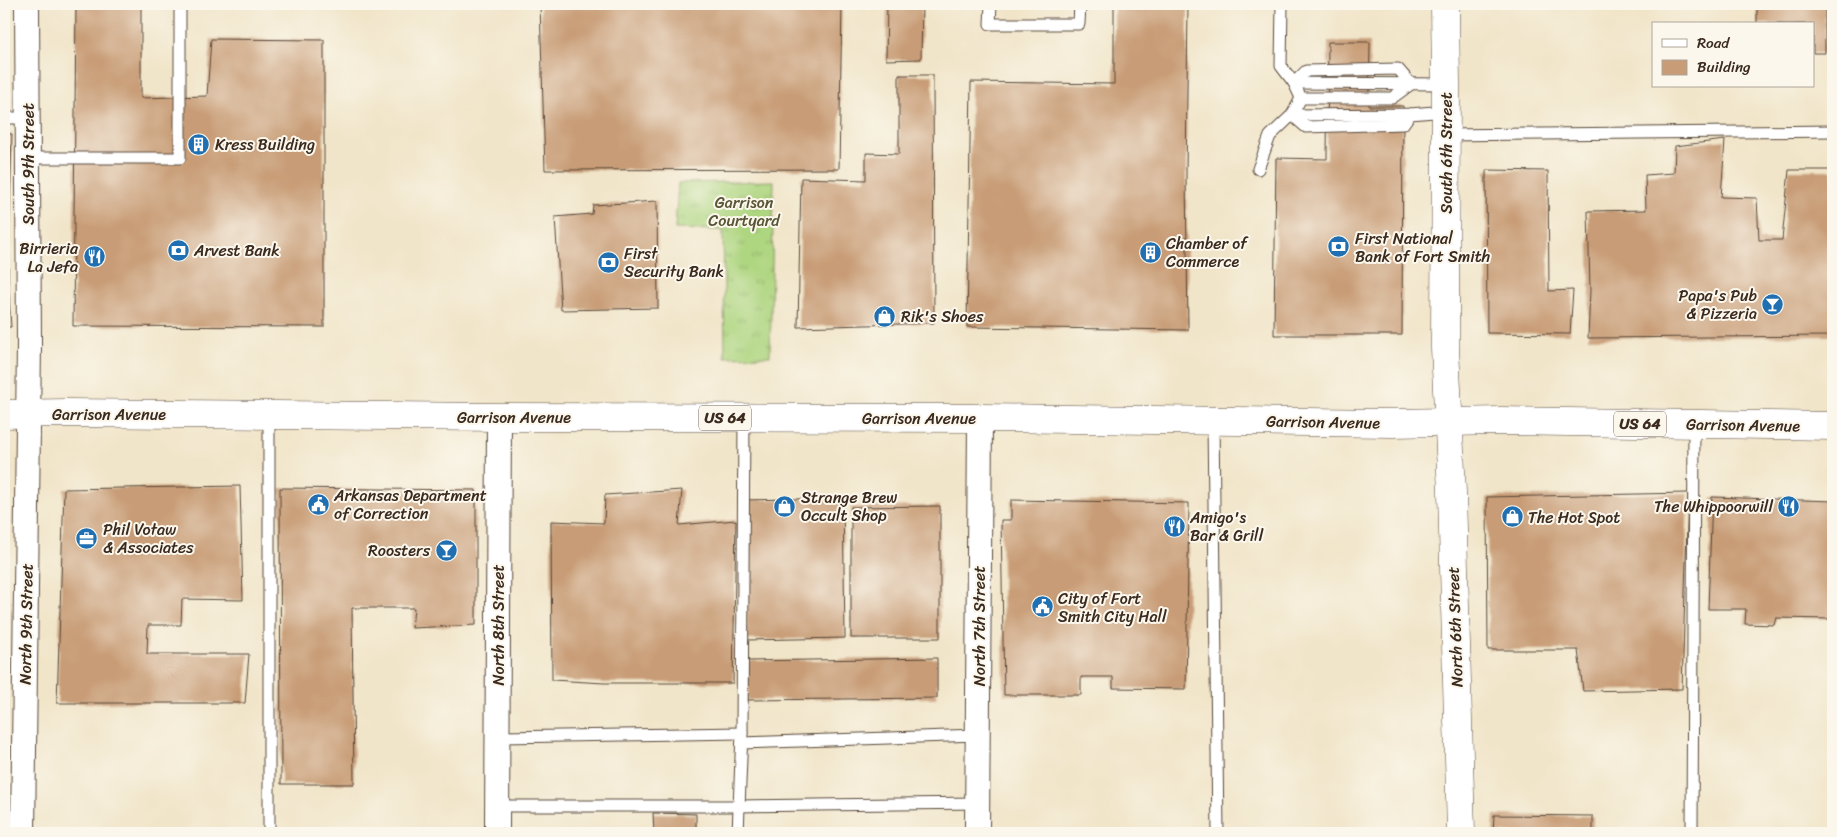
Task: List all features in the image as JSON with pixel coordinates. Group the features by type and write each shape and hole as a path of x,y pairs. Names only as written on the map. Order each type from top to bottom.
{"main road":[{"name":"South 6th Street","path":"1445,4 1445,348 1447,422"},
{"name":"Garrison Avenue","path":"16,415 67,413 499,417 980,418 1393,423 1501,421 1833,426"},
{"name":"North 6th Street","path":"1447,422 1452,502 1461,833"}],"street":[{"name":"South 9th Street","path":"16,415 28,158 27,4"},
{"name":"North 9th Street","path":"16,415 23,833"},
{"name":"North 8th Street","path":"497,833 499,417"},
{"name":"North 7th Street","path":"978,833 980,418"}],"lane":[{"path":"28,158 180,158 180,4"},
{"path":"991,4 990,24 1080,24 1080,4"},
{"path":"1282,4 1281,66 1294,83 1301,98"},
{"path":"1294,83 1446,84"},
{"path":"1301,98 1392,98 1411,84"},
{"path":"1258,169 1270,136 1292,115 1301,98"},
{"path":"1292,115 1410,114 1446,123 1833,131"},
{"path":"4,118 27,118"},
{"path":"269,415 269,833"},
{"path":"738,833 742,738 744,418"},
{"path":"1213,422 1218,833"},
{"path":"1692,833 1694,424"},
{"path":"498,737 742,738 978,735"},
{"path":"497,806 738,806 978,803"}],"green space":[{"name":"Garrison Courtyard","path":"774,181 770,356 725,357 723,230 675,229 678,183"}],"building":[{"name":"Kress Building","path":"76,4 141,4 141,98 207,96 211,39 324,40 324,327 73,326"},
{"path":"540,4 842,4 839,169 545,170"},
{"path":"887,4 922,4 921,59 886,60"},
{"path":"1114,4 1188,4 1186,175 1188,330 967,327 971,82 1114,84"},
{"path":"1757,4 1825,4 1825,53 1814,53 1814,22 1757,22"},
{"name":"First National Bank of Fort Smith","path":"1328,42 1370,42 1369,106 1403,106 1402,335 1274,335 1276,158 1327,159"},
{"path":"899,75 933,75 934,323 798,327 801,178 866,180 866,153 899,154"},
{"path":"4,134 12,134 8,283 11,327 4,327"},
{"path":"1725,140 1721,197 1757,198 1759,240 1782,240 1789,170 1833,170 1833,336 1588,338 1590,290 1588,211 1646,210 1645,175 1674,173 1675,146"},
{"path":"1486,170 1548,171 1549,291 1573,290 1570,334 1487,333"},
{"name":"First Security Bank","path":"657,201 658,308 561,310 555,217 592,214 593,205"},
{"path":"240,486 243,600 182,599 181,625 148,625 147,654 249,654 245,703 57,703 64,489"},
{"path":"280,488 476,490 476,625 412,628 414,608 352,608 354,784 281,784"},
{"path":"682,490 679,525 736,520 733,683 604,683 552,680 551,521 604,523 605,495"},
{"path":"1688,493 1682,689 1583,691 1578,650 1488,650 1487,497"},
{"path":"1712,497 1833,501 1833,619 1776,618 1774,625 1745,624 1746,609 1708,609"},
{"path":"843,498 845,638 747,640 745,500"},
{"path":"1011,500 1189,503 1186,689 1113,688 1113,677 1081,677 1081,695 1004,695 1001,520 1011,520"},
{"path":"940,506 940,638 851,638 851,507"},
{"path":"937,658 937,698 748,700 748,661"},
{"path":"653,813 696,814 696,833 654,833"},
{"path":"1494,815 1593,816 1593,833 1493,833"}],"place":[{"name":"Kress Building","path":"199,144"},
{"name":"First National Bank of Fort Smith","path":"1339,247"},
{"name":"Arvest Bank","path":"178,250"},
{"name":"Chamber of Commerce","path":"1150,252"},
{"name":"Birrieria La Jefa","path":"94,257"},
{"name":"First Security Bank","path":"608,262"},
{"name":"Papa's Pub & Pizzeria","path":"1773,304"},
{"name":"Rik's Shoes","path":"885,316"},
{"name":"Arkansas Department of Correction","path":"318,504"},
{"name":"Strange Brew Occult Shop","path":"785,506"},
{"name":"The Whippoorwill","path":"1789,506"},
{"name":"The Hot Spot","path":"1512,517"},
{"name":"Amigo's Bar & Grill","path":"1174,526"},
{"name":"Phil Votaw & Associates","path":"87,538"},
{"name":"Roosters","path":"446,550"},
{"name":"City of Fort Smith City Hall","path":"1042,607"}]}
